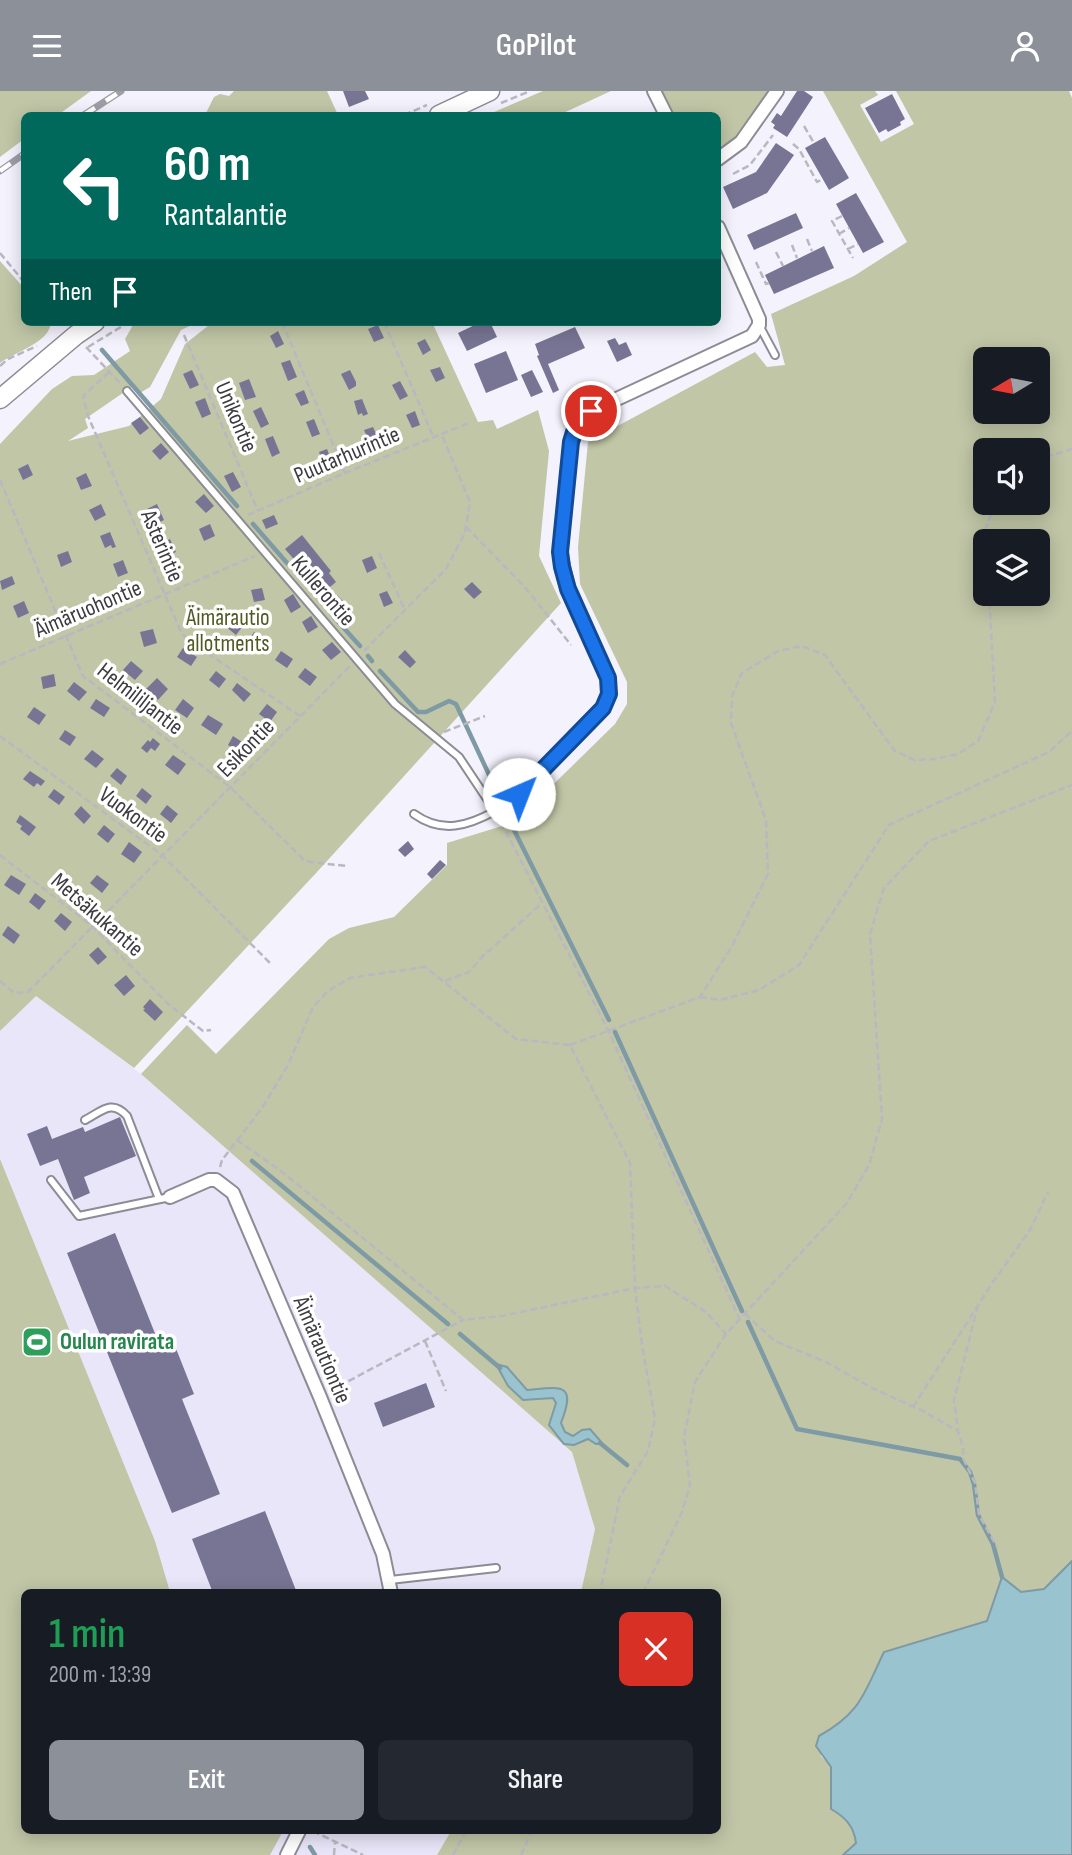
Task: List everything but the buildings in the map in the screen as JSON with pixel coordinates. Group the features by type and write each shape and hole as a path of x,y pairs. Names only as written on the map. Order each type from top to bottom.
{"main road":[{"path":"445,112 490,91"},
{"path":"0,398 88,326"}],"street":[{"path":"654,91 664,112"},
{"path":"721,157 748,134 777,91"},
{"path":"495,811 519,794 603,708 609,694 608,678 568,589 560,552 571,442 575,429 591,411 752,336 760,325 721,234"},
{"path":"164,1198 209,1180 216,1180"},
{"name":"Äimärautiontie","path":"216,1180 233,1193 320,1397 383,1554 391,1586"},
{"path":"286,1855 297,1834"}],"lane":[{"path":"760,325 775,355"},
{"name":"Kullerontie","path":"127,391 395,704 459,757 495,811"},
{"path":"414,814 435,825 450,827 474,823 495,811"},
{"path":"51,1180 79,1216 164,1198 127,1116 120,1108 111,1106 85,1120"},
{"path":"391,1586 496,1567"}],"path":[{"path":"804,126 814,143"},
{"path":"733,174 750,165 773,135"},
{"path":"793,144 799,149 817,182 823,179"},
{"path":"810,169 816,166"},
{"path":"842,216 832,221 853,258"},
{"path":"839,234 849,228"},
{"path":"807,239 812,251"},
{"path":"848,249 858,244"},
{"path":"792,245 797,258"},
{"path":"776,252 783,267"},
{"path":"0,253 21,278"},
{"path":"756,262 766,284 769,283"},
{"path":"284,326 345,473"},
{"path":"386,326 433,436"},
{"name":"Unikontie","path":"184,335 258,511"},
{"path":"0,366 44,340"},
{"path":"87,348 127,391"},
{"name":"Asterintie","path":"109,372 83,395 88,416 184,637 300,716"},
{"name":"Puutarhurintie","path":"239,520 345,473 469,423"},
{"name":"Esikontie","path":"0,981 14,993 28,992 446,569 465,533 470,502 441,433"},
{"path":"1050,456 1072,449"},
{"name":"Helmililjantie","path":"0,480 79,671 88,681 230,787 303,859 347,866"},
{"path":"466,527 524,586 571,645"},
{"name":"Äimäruohontie","path":"0,664 266,551"},
{"path":"379,553 405,610"},
{"path":"700,997 732,946 768,874 766,820 731,723 732,696 741,673 778,651 802,646 825,655 894,750 914,760 958,754 978,741 995,702 990,606"},
{"path":"435,736 485,716"},
{"path":"216,1180 222,1160 262,1108 288,1065 313,1007 328,991 350,978 425,967 516,1039 570,1045 700,997 720,1000 759,990 799,965 889,825 1049,752 1072,731"},
{"name":"Vuokontie","path":"0,736 162,855 271,964"},
{"path":"645,1589 682,1512 690,1485 684,1437 695,1381 726,1334 847,1203 869,1165 882,1119 870,934 884,888 929,841 1072,785"},
{"path":"495,811 608,1030 740,1320"},
{"name":"Metsäkukantie","path":"0,855 92,926 168,1004 203,1031 211,1030"},
{"path":"443,981 469,972 542,903"},
{"path":"570,1045 630,1163 635,1289 655,1419 648,1451 620,1496 601,1589"},
{"path":"237,1140 281,1171 463,1320"},
{"path":"913,1407 1030,1230 1048,1192"},
{"path":"320,1397 463,1320 502,1316 635,1289 665,1286 706,1312 726,1334"},
{"path":"978,1305 954,1400 963,1458 975,1483 979,1515 997,1547"},
{"path":"745,1314 775,1341 826,1361 872,1388 958,1431"},
{"path":"425,1341 446,1391"},
{"path":"320,1834 363,1855"},
{"path":"453,1855 464,1834"},
{"path":"521,1855 531,1834"},
{"path":"334,1855 335,1841"}],"shaded area":[{"path":"36,995 141,1074 572,1452 595,1529 582,1589 21,1589 21,1834 449,1834 437,1855 0,1855 0,1031"}],"green space":[{"path":"0,91 91,91 62,112 21,112 21,141 0,157"},
{"path":"234,91 327,91 337,112 206,112 214,97 220,94 229,96"},
{"path":"543,91 611,91 566,112 494,112"},
{"path":"660,91 770,91 738,138 721,151 721,112 670,112"},
{"path":"823,91 875,91 878,95 860,105 881,142 914,124 896,91 1069,91 1072,98 1072,1561 1044,1589 1021,1592 1003,1577 988,1621 884,1652 860,1701 844,1719 819,1736 821,1756 831,1766 831,1809 848,1823 855,1837 856,1843 843,1855 437,1855 449,1834 721,1834 721,1589 582,1589 595,1529 572,1452 141,1074 187,1025 216,1054 329,939 349,928 394,917 447,865 447,843 515,822 615,724 627,704 627,682 580,584 578,547 588,442 755,352 767,367 785,365 771,314 854,276 907,242"},
{"path":"0,261 21,285 21,326 50,326 45,336 0,363"},
{"name":"Äimärautio allotments","path":"132,326 190,326 181,330 150,387 140,393 133,386 85,419 88,428 68,441 129,426 161,399 185,344 208,326 434,326 478,422 493,420 497,429 538,410 549,451 539,556 561,603 317,872 134,1068 36,996 0,1031 0,444 52,389 72,376 94,375 130,351 125,339"},
{"name":"Oulun ravirata","path":"0,1159 155,1541 169,1589 21,1589 21,1834 281,1834 270,1855 0,1855"}],"water":[{"path":"496,1364 507,1367 527,1390 563,1390 567,1400 561,1423 565,1432 573,1436 582,1430 590,1429 603,1444 596,1444 588,1439 574,1445 564,1444 549,1425 556,1403 553,1398 523,1400 508,1386"},
{"path":"1072,1561 1072,1855 843,1855 856,1843 855,1837 848,1823 831,1809 831,1767 816,1746 819,1736 844,1719 860,1701 884,1652 987,1621 1002,1577 1021,1592 1044,1589"}],"waterway":[{"path":"102,350 237,506"},
{"path":"253,524 287,563"},
{"path":"333,616 360,646"},
{"path":"368,656 372,661"},
{"path":"380,671 418,712 426,712 449,701 456,704 498,794"},
{"path":"510,822 609,1020"},
{"path":"615,1032 742,1311"},
{"path":"252,1161 448,1324"},
{"path":"748,1322 797,1429 960,1459 970,1472 978,1515 993,1544 1002,1577"},
{"path":"460,1334 500,1368"},
{"path":"600,1443 627,1465"},
{"path":"310,1847 315,1855"}],"railway":[{"path":"89,112 121,91"},
{"path":"0,171 21,156"}],"place":[{"name":"Oulun ravirata","path":"37,1342"}],"route":[{"path":"519,794 603,708 609,694 608,678 568,589 560,552 571,442 582,418 591,411"}]}
